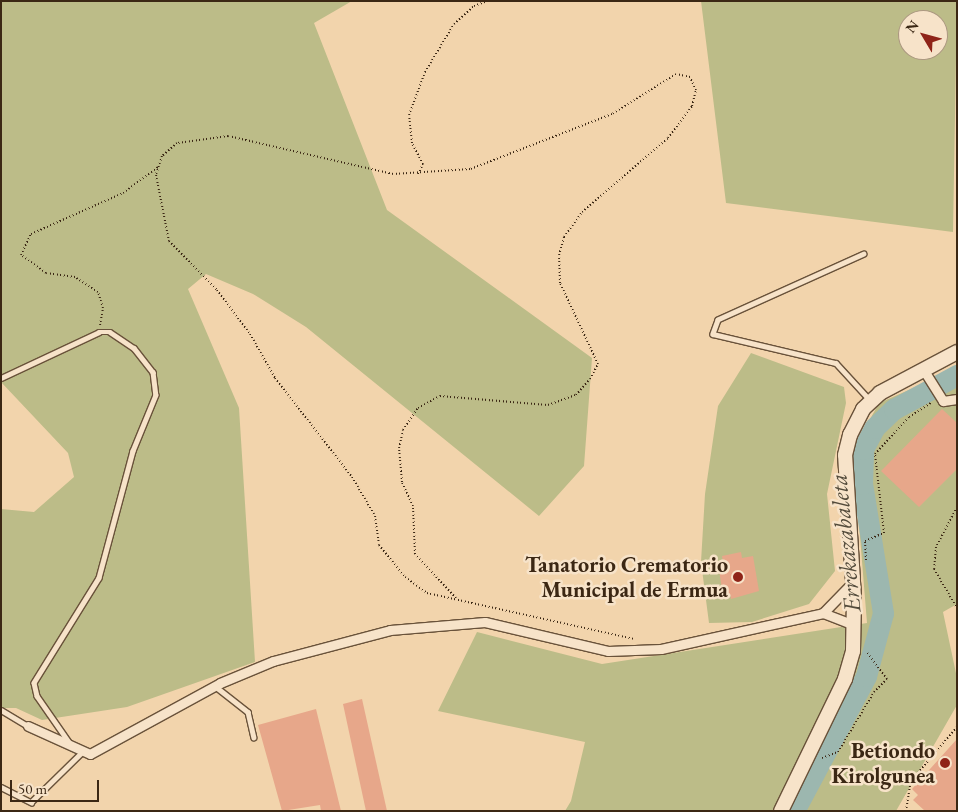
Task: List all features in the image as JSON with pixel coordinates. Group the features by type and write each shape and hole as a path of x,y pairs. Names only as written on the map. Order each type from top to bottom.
{"main road":[{"path":"781,811 846,679 854,625 854,580 845,455 856,419 870,400 896,381 926,374 957,352"}],"street":[{"path":"926,374 943,401 957,399"},
{"path":"823,613 854,580"},
{"path":"28,726 90,754 215,686 305,650 390,630 452,622 485,622 608,651 661,649 823,613 854,625"}],"lane":[{"path":"864,254 718,320 713,334 836,363 870,400"},
{"path":"1,378 99,332 110,332 134,348 153,372 156,395 133,451 99,578 34,683 37,696 71,746"},
{"path":"215,686 248,712 254,737"},
{"path":"1,710 28,726"},
{"path":"1,787 31,802 84,751"}],"path":[{"path":"418,174 423,164 412,143 410,115 425,72 454,24 474,6 487,1"},
{"path":"456,598 415,554 412,506 402,482 399,448 403,430 418,408 440,396 548,405 576,395 590,379 598,364 560,283 559,254 564,237 582,212 668,138 692,106 696,90 690,77 676,74 612,114 470,169 418,174 326,161 228,136 177,143 162,156 159,166 157,196 169,241 216,290 250,334 275,378 352,477 375,516 379,545 405,577 427,593 624,635 661,649"},
{"path":"99,332 103,308 98,292 75,277 46,273 20,255 31,234 123,193 159,166"},
{"path":"865,541 884,533 874,454 892,434 940,395"},
{"path":"957,507 936,547 934,569 957,608"},
{"path":"819,758 831,756 838,752 874,692 887,679 866,655"},
{"path":"906,811 911,781 957,727"}],"green space":[{"path":"1,1 352,1 314,23 387,210 592,358 584,466 539,516 306,327 253,294 206,274 188,289 239,408 255,662 127,707 42,720 16,708 1,708 1,509 34,512 74,477 68,453 1,382"},
{"path":"701,1 957,1 953,232 726,203"},
{"path":"751,353 844,387 846,403 827,494 835,571 809,604 752,622 709,623 701,562 705,494 718,406"},
{"path":"957,369 957,604 943,612 957,678 957,705 896,811 565,811 571,801 585,742 438,711 477,632 602,664 867,623 853,450 879,403"}],"building":[{"path":"942,409 957,423 957,469 919,507 881,471"},
{"name":"Tanatorio Crematorio Municipal de Ermua","path":"741,552 742,558 753,556 759,591 731,599 730,594 723,596 718,563 723,562 722,556"},
{"path":"362,699 387,811 366,811 343,704"},
{"path":"316,709 341,811 321,811 320,805 282,811 258,725"},
{"name":"Betiondo Kirolgunea","path":"957,739 957,811 925,811 913,800 918,795 912,789"}],"waterway":[{"name":"Errekazabaleta","path":"794,811 866,676 883,613 862,484 863,449 874,428 894,409 957,375"}],"place":[{"name":"Tanatorio Crematorio Municipal de Ermua","path":"738,577"},
{"name":"Betiondo Kirolgunea","path":"945,763"}]}
